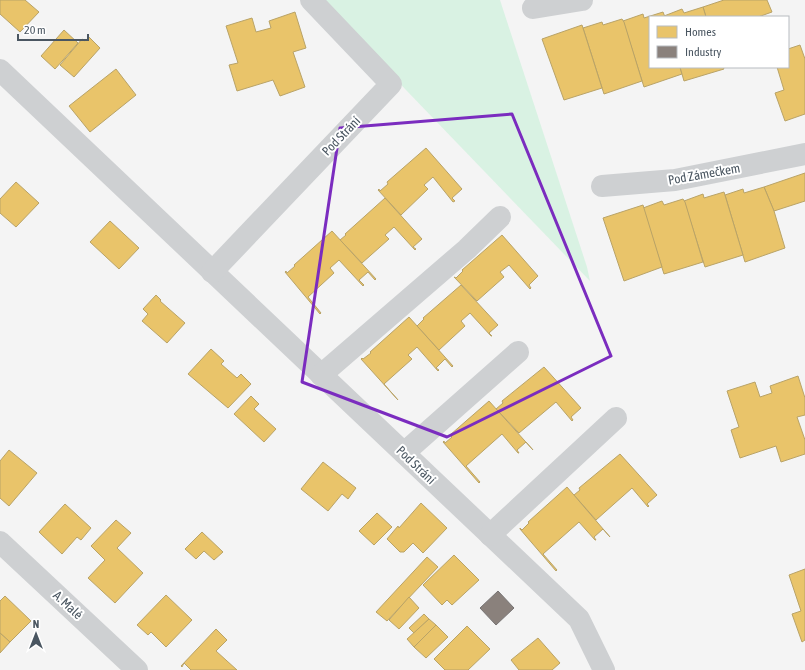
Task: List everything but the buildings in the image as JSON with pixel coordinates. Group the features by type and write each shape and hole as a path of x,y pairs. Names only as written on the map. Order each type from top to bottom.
{"street":[{"name":"Pod Strání","path":"212,272 390,84 311,0"},
{"path":"533,8 582,0"},
{"name":"Pod Strání","path":"0,70 579,619 600,668"},
{"name":"Pod Zámečkem","path":"602,186 675,180 805,154"},
{"path":"321,375 467,249 500,217"},
{"path":"404,453 518,352"},
{"path":"490,535 616,418"},
{"name":"A. Malé","path":"3,551 126,667"}],"highlighted area":[{"path":"512,114 611,356 447,437 302,382 340,128"}],"green space":[{"path":"322,0 500,0 587,267 590,281 406,90"}]}
